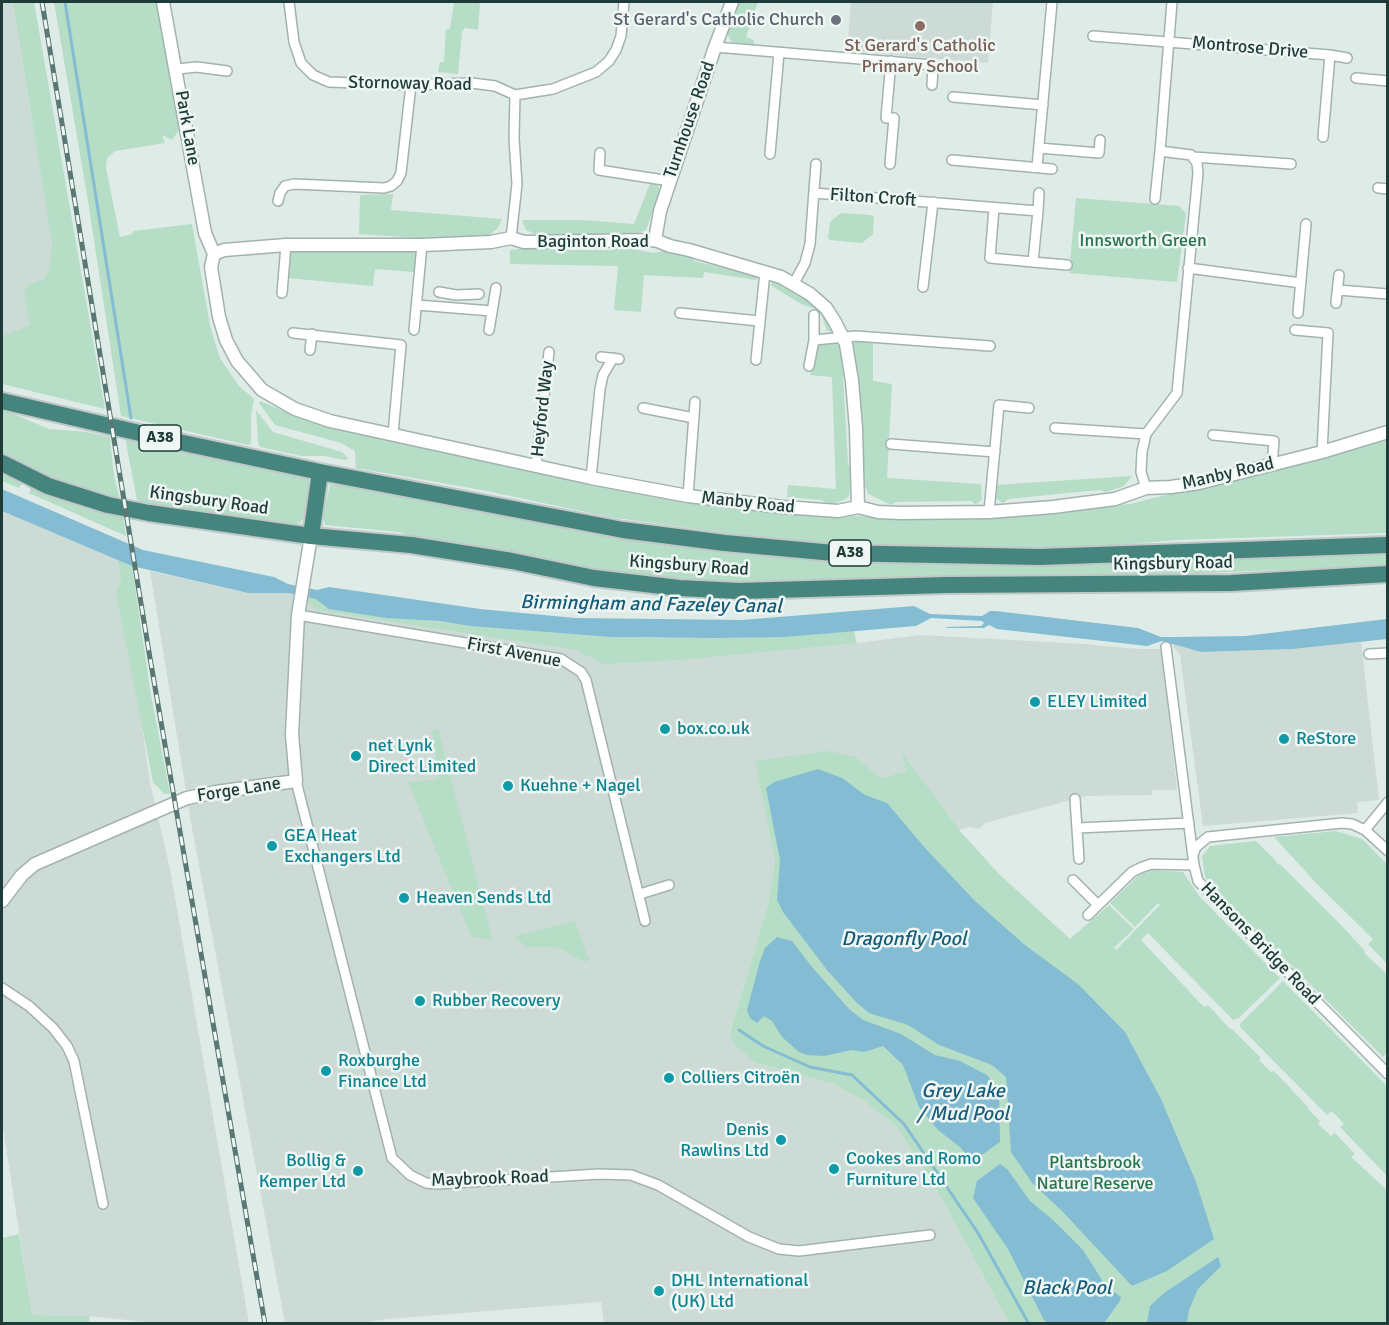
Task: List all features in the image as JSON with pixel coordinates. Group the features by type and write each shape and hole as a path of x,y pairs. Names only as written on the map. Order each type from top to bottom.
{"highway":[{"name":"Kingsbury Road","path":"2,401 320,472 623,530 724,543 834,553 1039,557 1388,545"},
{"name":"Kingsbury Road","path":"2,463 48,486 108,505 186,519 311,536 411,545 512,561 594,578 679,588 740,591 946,585 1231,583 1388,574"},
{"path":"311,536 320,472"}],"street":[{"name":"Park Lane","path":"164,2 205,233 214,254"},
{"name":"Stornoway Road","path":"289,2 294,42 301,63 313,75 329,82 411,85 472,83 495,86 515,95"},
{"path":"511,238 518,184 514,138 515,95 553,89 596,72 609,61 621,36 624,2"},
{"name":"Turnhouse Road","path":"655,240 660,211 732,2"},
{"path":"1037,167 1052,2"},
{"path":"1155,199 1172,2"},
{"name":"Montrose Drive","path":"1093,36 1347,58"},
{"path":"715,46 933,65 932,85"},
{"path":"770,154 779,53"},
{"name":"Montrose Drive","path":"1323,137 1330,55"},
{"path":"890,164 894,118 886,117 891,61"},
{"path":"177,69 227,71"},
{"path":"1356,78 1388,81"},
{"path":"278,201 285,186 294,184 384,188 397,181 402,173 411,85"},
{"path":"953,97 1042,105"},
{"path":"1039,148 1100,153 1100,140"},
{"path":"1160,152 1194,157 1291,164"},
{"path":"600,153 599,170 670,181"},
{"path":"1146,488 1142,472 1142,452 1146,434 1177,393 1198,173 1194,157"},
{"path":"952,160 1052,169"},
{"name":"Filton Croft","path":"794,283 805,263 810,244 816,164"},
{"name":"Filton Croft","path":"814,193 1038,211"},
{"path":"1033,262 1039,193"},
{"name":"Filton Croft","path":"923,287 933,202"},
{"path":"994,208 990,258 1067,265"},
{"path":"1298,313 1306,224"},
{"name":"Baginton Road","path":"214,254 224,250 286,245 422,245 490,242 511,238 524,242 655,240 765,272 794,283 826,308 843,337 849,357 856,428 858,507"},
{"path":"282,293 286,245"},
{"path":"414,330 422,245"},
{"name":"Manby Road","path":"214,254 211,267 219,317 226,340 237,361 262,390 295,409 312,416 536,466 688,496 838,511 858,507 878,512 901,513 989,512 1115,499 1146,488 1199,483 1322,452 1388,432"},
{"path":"1188,268 1301,284"},
{"path":"756,360 765,272"},
{"path":"1336,303 1339,275"},
{"path":"489,330 496,288"},
{"path":"1338,290 1388,294"},
{"path":"439,292 456,295 479,294"},
{"path":"456,295 457,308"},
{"path":"417,305 492,311"},
{"path":"680,313 759,321"},
{"path":"809,366 814,340 814,315"},
{"path":"1295,330 1328,333 1322,452"},
{"path":"293,333 401,345 393,434"},
{"path":"310,350 312,334"},
{"path":"814,340 856,336 990,346"},
{"name":"Heyford Way","path":"536,466 549,352"},
{"path":"591,478 600,389 603,375 616,359 601,357"},
{"path":"688,496 695,402"},
{"path":"989,512 999,405 1029,408"},
{"path":"643,408 694,418"},
{"path":"1055,428 1146,434"},
{"path":"1213,435 1274,441 1272,465"},
{"path":"891,444 995,452"},
{"name":"Forge Lane","path":"2,901 22,875 35,864 187,798 296,781 292,734 299,611 311,536"},
{"name":"First Avenue","path":"299,611 561,659 581,672 586,680 645,921"},
{"name":"Hansons Bridge Road","path":"1166,647 1193,860 1198,880 1388,1074"},
{"path":"1369,654 1388,653"},
{"name":"Maybrook Road","path":"296,781 392,1158 410,1175 426,1183 437,1184 599,1174 631,1175 658,1185 749,1238 779,1250 800,1251 930,1235"},
{"path":"1075,799 1079,859"},
{"path":"1365,830 1388,802"},
{"path":"1077,828 1189,823"},
{"path":"1088,915 1131,872 1151,864 1193,860 1196,847 1208,837 1342,823 1352,824 1365,830 1388,851"},
{"path":"1073,880 1098,905"},
{"path":"640,894 669,885"},
{"path":"2,988 29,1006 54,1028 74,1061 103,1204"}],"shaded area":[{"path":"2,2 13,2 57,274 26,380 2,381"},
{"name":"St Gerard's Catholic Primary School","path":"851,2 993,2 988,63 847,51"},
{"path":"2,511 118,559 150,782 170,869 249,1323 163,1324 90,1316 32,1315 2,1121"},
{"path":"150,571 248,593 288,593 316,599 645,638 854,631 857,643 920,635 1162,649 1177,790 1152,790 1152,795 1086,796 985,823 980,829 969,827 959,830 903,752 906,771 881,778 856,757 755,761 775,861 768,905 730,1031 756,1063 834,1084 864,1101 897,1127 937,1190 1009,1323 604,1323 601,1302 361,1323 285,1323 192,828"},
{"name":"ReStore","path":"1170,642 1201,652 1293,649 1361,642 1379,800 1357,802 1358,813 1203,826 1180,655"}],"green space":[{"path":"13,2 34,2 105,409 2,384 2,336 30,325 24,290 31,284 44,279 49,270 52,244"},
{"path":"54,2 156,2 181,127 172,140 162,135 165,143 115,151 107,158 106,168 120,237 132,234 134,231 192,224 210,325 220,358 239,386 254,399 251,415 251,443 248,445 121,416"},
{"path":"454,2 480,2 478,30 465,28 462,32 458,74 438,72 440,62 444,62 446,29 450,29"},
{"path":"738,2 758,2 746,37 754,40 754,45 732,42 727,34"},
{"path":"651,181 659,187 660,191 646,230 634,235 535,234 526,230 522,220 583,220 634,224"},
{"path":"393,194 391,210 502,219 498,228 488,236 418,238 359,234 360,195"},
{"name":"Innsworth Green","path":"1076,198 1179,206 1186,213 1177,282 1069,273"},
{"path":"841,213 871,215 874,217 873,234 862,243 830,240 828,238 830,222"},
{"path":"552,246 555,250 614,250 616,246 653,253 664,251 692,256 694,261 758,276 756,280 704,272 703,278 644,275 641,312 614,310 618,266 510,264 510,250"},
{"path":"412,250 416,253 414,272 375,269 373,286 288,278 290,252"},
{"path":"773,282 779,282 812,303 826,317 832,331 827,331 816,309 803,305 770,285"},
{"path":"862,338 873,341 873,381 892,384 887,478 981,484 982,499 978,503 971,501 896,502 891,505 868,494 864,482 860,398 853,343"},
{"path":"835,340 840,344 846,374 843,376 848,464 851,470 849,496 829,505 822,500 787,497 788,485 836,489 832,377 810,375 817,342"},
{"path":"260,401 297,417 697,501 868,517 991,518 1130,504 1387,440 1387,533 1176,540 1085,548 910,548 769,539 609,517 482,490 356,468 355,451 341,443 275,425 259,403"},
{"path":"2,409 49,429 87,432 110,437 114,476 120,500 54,480 2,456"},
{"path":"256,410 273,432 342,452 349,459 301,456 260,447"},
{"path":"125,437 306,475 309,479 304,517 300,523 294,525 151,507 137,500"},
{"path":"2,469 123,512 126,536 29,493 31,488 22,483 19,488 2,481"},
{"path":"1132,476 1124,486 1106,492 1099,490 1008,499 1003,503 995,498 995,485"},
{"path":"338,484 715,549 1387,549 1388,566 1100,577 766,585 664,579 582,569 414,539 399,532 325,525 323,516 330,485"},
{"path":"118,559 132,566 151,695 170,794 164,794 153,782 116,592 121,583"},
{"path":"307,597 316,599 329,609 470,626 645,638 749,638 854,631 856,643 679,660 604,664 576,650 317,610 308,603"},
{"path":"438,729 493,941 471,936 408,782 439,779 432,730"},
{"name":"Plantsbrook Nature Reserve","path":"902,749 907,760 959,830 1000,875 1070,939 1109,905 1134,929 1114,948 1116,950 1160,905 1158,903 1135,927 1110,903 1139,875 1154,870 1183,872 1199,896 1280,978 1239,1018 1233,1020 1148,933 1141,940 1201,1004 1205,1007 1208,1005 1261,1058 1259,1060 1271,1072 1274,1071 1320,1121 1318,1124 1331,1136 1335,1133 1355,1154 1351,1157 1387,1190 1387,1323 1009,1323 937,1190 897,1127 864,1101 834,1084 756,1063 734,1044 730,1032 768,905 775,861 755,761 828,751 856,757 881,778 906,771"},
{"path":"1336,831 1362,839 1387,864 1387,964 1368,944 1373,939 1317,884 1274,837"},
{"path":"1256,841 1387,974 1387,1053 1383,1057 1205,877 1202,856 1210,846"},
{"path":"575,921 589,960 584,962 557,947 526,947 515,936"},
{"path":"1283,981 1387,1086 1387,1176 1340,1127 1344,1124 1338,1117 1331,1111 1327,1115 1240,1027 1240,1024"},
{"path":"19,1234 32,1315 90,1316 89,1323 2,1323 2,1238"}],"water":[{"path":"2,489 143,550 274,577 288,584 317,590 329,587 480,609 575,618 742,620 914,606 930,614 982,616 990,611 996,611 1138,628 1161,637 1245,636 1387,619 1387,639 1293,649 1201,652 1162,641 1147,646 997,629 989,625 984,628 946,628 981,626 984,623 982,621 931,618 916,626 785,637 716,638 611,637 386,618 329,609 316,599 288,593 248,593 132,566 2,511"},
{"name":"Dragonfly Pool","path":"818,769 842,778 865,795 887,803 975,901 1025,945 1079,985 1125,1032 1161,1099 1196,1182 1214,1239 1167,1271 1132,1286 1062,1211 1033,1184 1011,1152 1006,1077 992,1065 939,1045 908,1025 869,1013 827,970 783,912 777,900 780,860 766,788 774,782"},
{"name":"Grey Lake / Mud Pool","path":"777,937 792,941 849,1009 863,1020 901,1034 935,1055 960,1061 987,1075 999,1090 1000,1142 972,1162 960,1147 938,1130 919,1107 903,1065 883,1046 864,1052 852,1050 824,1056 807,1055 799,1052 782,1037 772,1021 764,1016 757,1023 750,1018 747,1010 760,961 765,948"},
{"name":"Black Pool","path":"1000,1164 1008,1170 1030,1201 1083,1250 1105,1285 1121,1297 1104,1323 1047,1323 1044,1320 1008,1249 973,1198 977,1181"},
{"path":"1218,1257 1221,1266 1198,1289 1189,1310 1187,1323 1147,1323 1150,1306 1164,1293"}],"waterway":[{"path":"65,2 131,418"},
{"path":"739,1030 763,1046 810,1067 852,1075 904,1124 978,1233 1029,1324"}],"railway":[{"path":"42,2 150,658 265,1324"}],"place":[{"name":"St Gerard's Catholic Church","path":"836,20"},
{"name":"St Gerard's Catholic Primary School","path":"920,26"},
{"name":"ELEY Limited","path":"1035,702"},
{"name":"box.co.uk","path":"665,729"},
{"name":"ReStore","path":"1284,739"},
{"name":"net Lynk Direct Limited","path":"356,756"},
{"name":"Kuehne + Nagel","path":"508,786"},
{"name":"GEA Heat Exchangers Ltd","path":"272,846"},
{"name":"Heaven Sends Ltd","path":"404,898"},
{"name":"Rubber Recovery","path":"420,1001"},
{"name":"Roxburghe Finance Ltd","path":"326,1071"},
{"name":"Colliers Citroën","path":"669,1078"},
{"name":"Denis Rawlins Ltd","path":"781,1140"},
{"name":"Cookes and Romo Furniture Ltd","path":"834,1169"},
{"name":"Bollig & Kemper Ltd","path":"358,1171"},
{"name":"DHL International (UK) Ltd","path":"659,1291"}],"water label":[{"name":"Birmingham and Fazeley Canal","path":"651,605"}]}
